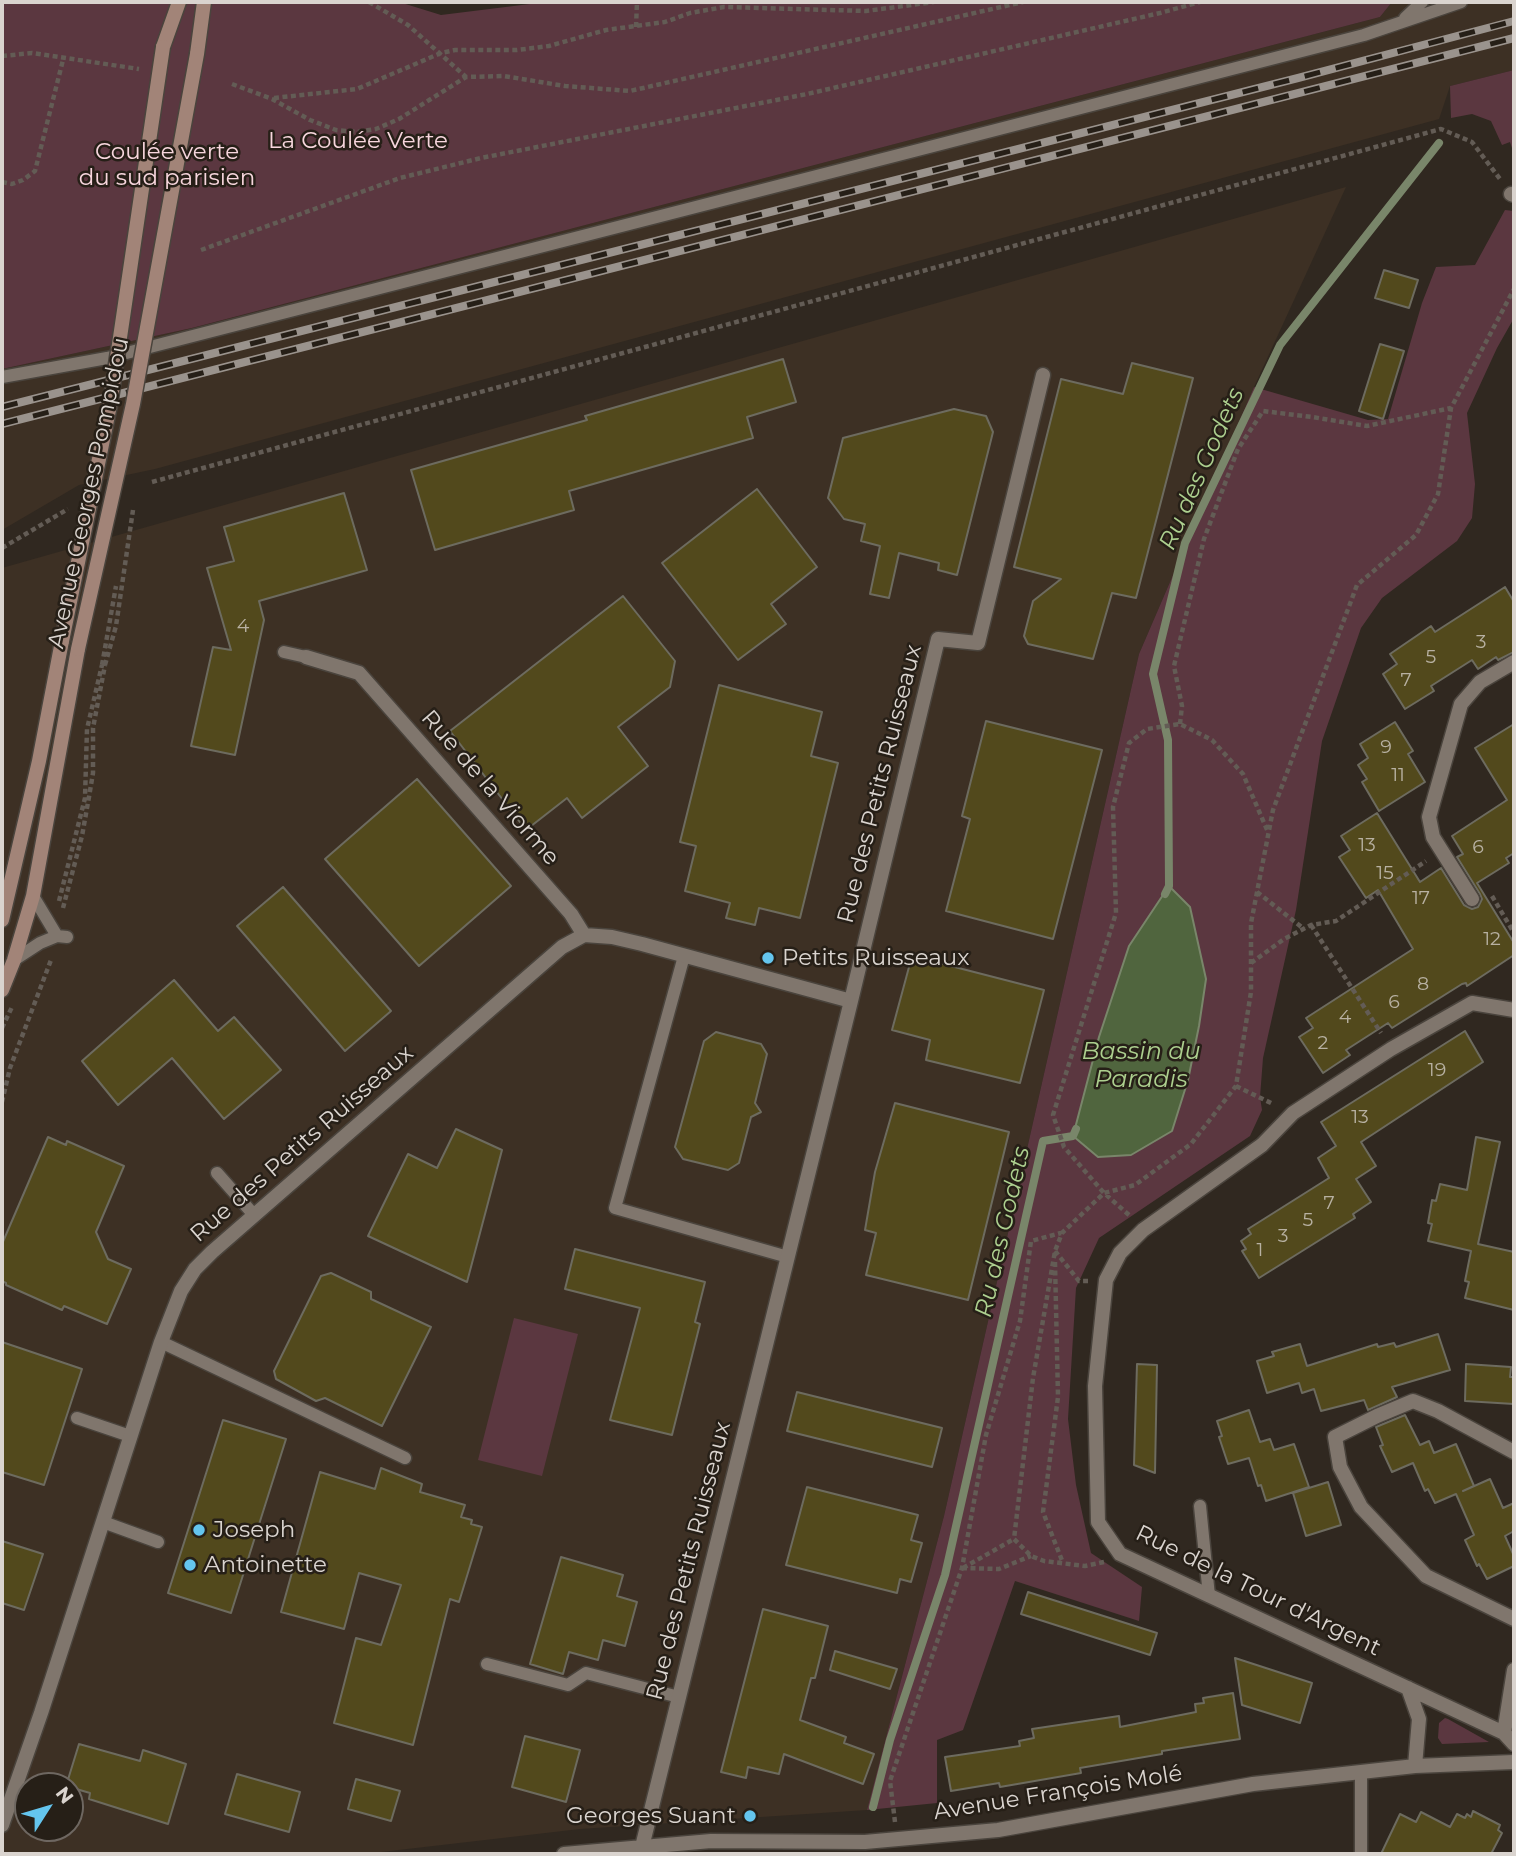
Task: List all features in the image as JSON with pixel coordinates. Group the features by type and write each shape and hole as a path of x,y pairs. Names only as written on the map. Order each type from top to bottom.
{"main road":[{"name":"Avenue Georges Pompidou","path":"2,920 39,761 110,405 163,47 179,2"},
{"name":"Avenue Georges Pompidou","path":"2,990 33,896 78,649 133,404 197,54 204,2"}],"street":[{"name":"Rue des Petits Ruisseaux","path":"642,1847 851,1001 937,639 978,643 1043,375"},
{"name":"Rue de la Viorme","path":"306,657 359,673 571,914 584,935"},
{"path":"1472,898 1433,837 1429,817 1461,704 1480,682 1514,662"},
{"name":"Rue des Petits Ruisseaux","path":"2,1825 161,1342 181,1291 195,1269 562,947 584,935"},
{"path":"584,935 611,937 851,1001"},
{"name":"Rue de la Tour d'Argent","path":"1514,1010 1472,1003 1391,1049 1293,1113 1262,1145 1143,1230 1120,1253 1106,1280 1095,1386 1098,1522 1120,1554 1504,1733 1514,1744"},
{"path":"1514,1452 1438,1411 1413,1401 1335,1437 1340,1467 1361,1507 1426,1576 1514,1619"},
{"path":"1504,1733 1514,1670"},
{"path":"1408,1688 1419,1719 1415,1766"},
{"name":"Avenue François Molé","path":"565,1854 711,1841 865,1842 998,1830 1253,1784 1415,1766 1514,1762"}],"lane":[{"path":"1402,21 1422,2"},
{"path":"2,377 107,358 1351,38 1461,2"},
{"path":"284,652 306,657"},
{"path":"14,960 40,943 62,936 33,896"},
{"path":"684,956 615,1208 788,1257"},
{"path":"217,1173 254,1215"},
{"path":"161,1342 405,1458"},
{"path":"77,1418 130,1436"},
{"path":"1200,1506 1209,1595"},
{"path":"103,1522 158,1542"},
{"path":"487,1664 568,1685 586,1674 679,1697"},
{"path":"1361,1772 1361,1854"}],"path":[{"path":"369,2 408,25 466,77"},
{"path":"636,27 637,2"},
{"path":"272,99 357,89 454,50 517,50 549,46 606,30 665,22 690,13 724,8 866,11 934,2"},
{"path":"232,84 272,99 310,120 336,130 358,132 376,129 399,119 466,77 504,76 565,86 630,91 1023,2"},
{"path":"201,250 400,178 481,159 807,94 1200,2"},
{"path":"2,56 32,53 64,56 140,69"},
{"path":"2,182 12,184 35,171 64,56"},
{"path":"152,482 1441,129 1472,142 1513,194"},
{"path":"1014,1539 1033,1378 1055,1251 1062,1233 1104,1193 1135,1185 1191,1144 1236,1086 1251,992 1251,923 1273,810 1357,585 1416,535 1438,494 1451,408 1514,289"},
{"path":"1180,724 1182,706 1174,666 1204,539 1237,449 1263,411 1367,426 1451,408"},
{"path":"2,548 71,506"},
{"path":"2,1101 10,1068 62,936 87,810 93,773 93,728 106,665"},
{"path":"1143,1230 1104,1193 1064,1147 1053,1115 1116,913 1113,807 1129,743 1147,729 1180,724 1212,740 1243,774 1268,832"},
{"path":"1251,963 1284,939 1311,925 1336,921 1441,851"},
{"path":"1257,892 1304,929"},
{"path":"1497,904 1514,933"},
{"path":"1311,925 1391,1049"},
{"path":"1236,1086 1293,1113"},
{"path":"894,1839 895,1814 890,1781 962,1568 986,1435 1020,1321 1031,1241 1062,1233"},
{"path":"1055,1251 1079,1281 1106,1280"},
{"path":"1055,1251 1058,1397 1043,1512 1063,1563"},
{"path":"962,1568 1014,1539"},
{"path":"1014,1539 1031,1556 1063,1563 1085,1566 1105,1562 1120,1554"},
{"path":"962,1568 999,1569 1031,1556"}],"shaded area":[{"path":"1392,2 1514,2 1514,70 1450,86 1439,119 155,469 79,485 2,530 2,369 192,328 1380,17"},
{"path":"1346,187 1254,387 1139,654 944,1516 867,1810 580,1829 364,1854 2,1854 2,568"}],"green space":[{"name":"Coulée verte du sud parisien","path":"2,2 399,2 441,15 546,2 1392,2 1380,17 192,328 2,369"},
{"path":"1514,70 1514,154 1510,142 1502,145 1491,121 1472,114 1451,118 1450,86"},
{"path":"1505,210 1514,211 1514,318 1467,413 1475,484 1472,518 1457,541 1382,598 1361,628 1322,741 1296,910 1263,1058 1260,1097 1262,1110 1250,1136 1099,1238 1076,1288 1068,1419 1076,1485 1091,1553 1142,1587 1139,1621 1015,1581 963,1730 937,1740 937,1803 867,1810 944,1516 1139,654 1254,387 1368,420 1388,419 1422,303 1436,267 1475,265"},
{"path":"514,1318 578,1334 542,1476 478,1460"},
{"path":"1445,1718 1489,1742 1442,1744 1438,1738 1439,1723"}],"water":[{"name":"Bassin du Paradis","path":"1169,886 1190,907 1206,979 1188,1080 1172,1131 1131,1155 1098,1157 1073,1136 1099,1037 1129,946"}],"building":[{"path":"1384,270 1418,280 1409,308 1375,298"},
{"path":"1380,344 1404,351 1383,419 1359,411"},
{"path":"783,359 796,402 747,417 753,438 569,491 574,510 435,550 411,470 587,420 585,416"},
{"path":"1132,363 1193,378 1136,598 1112,593 1093,659 1028,644 1024,636 1033,601 1061,579 1014,567 1061,379 1123,394"},
{"path":"954,409 986,416 993,432 957,575 938,570 939,563 899,553 889,598 870,594 880,546 861,541 865,524 844,519 828,498 843,438"},
{"path":"757,489 817,567 771,604 786,624 738,660 662,563"},
{"path":"344,493 367,570 259,601 264,620 235,755 191,746 213,647 231,650 207,568 234,561 224,527"},
{"path":"1505,587 1514,602 1514,652 1498,660 1496,657 1478,669 1472,660 1431,686 1434,691 1405,709 1383,674 1397,664 1390,654 1431,626 1435,632"},
{"path":"623,596 675,661 670,687 618,727 648,766 582,818 567,798 526,830 450,731"},
{"path":"719,685 822,712 811,756 838,763 800,918 759,908 755,925 726,918 730,903 685,891 696,846 680,842"},
{"path":"986,721 1102,750 1053,939 946,911 970,819 962,816"},
{"path":"1395,722 1413,751 1408,754 1425,782 1379,811 1362,782 1367,779 1358,765 1368,758 1360,744"},
{"path":"1514,724 1514,853 1506,858 1509,863 1477,883 1514,943 1514,955 1467,986 1466,983 1462,984 1392,1028 1388,1023 1346,1050 1350,1055 1323,1073 1299,1037 1313,1028 1306,1018 1413,949 1378,890 1366,898 1339,857 1350,850 1341,836 1377,813 1420,882 1441,868 1464,905 1472,909 1478,907 1482,899 1457,857 1463,854 1452,836 1507,800 1475,748"},
{"path":"417,779 511,886 419,966 325,859"},
{"path":"283,887 391,1011 345,1051 237,926"},
{"path":"912,956 1044,990 1020,1083 926,1060 930,1040 892,1030"},
{"path":"174,980 218,1031 234,1017 281,1070 224,1119 172,1058 118,1105 82,1061"},
{"path":"1465,1031 1483,1062 1361,1142 1376,1166 1356,1179 1371,1202 1353,1214 1355,1218 1259,1278 1242,1251 1246,1249 1241,1241 1251,1234 1248,1229 1329,1178 1318,1158 1336,1146 1321,1122"},
{"path":"716,1032 761,1044 767,1054 755,1103 761,1112 751,1117 739,1163 728,1170 683,1159 675,1147 704,1041"},
{"path":"895,1103 1009,1132 968,1300 866,1275 876,1233 865,1230 875,1172"},
{"path":"456,1129 502,1150 467,1282 368,1236 408,1154 437,1168"},
{"path":"48,1137 66,1145 67,1141 124,1166 96,1232 108,1259 131,1269 107,1324 64,1306 62,1310 2,1281 2,1244"},
{"path":"1476,1137 1500,1142 1478,1244 1514,1252 1514,1310 1465,1298 1469,1282 1465,1281 1471,1251 1428,1241 1432,1224 1428,1223 1432,1200 1436,1201 1440,1184 1467,1190"},
{"path":"575,1249 705,1282 695,1322 700,1324 672,1435 610,1420 640,1308 565,1289"},
{"path":"331,1273 371,1292 371,1299 431,1327 382,1426 325,1398 316,1401 276,1379 274,1371 321,1276"},
{"path":"1438,1334 1450,1370 1392,1387 1397,1397 1368,1410 1364,1400 1321,1411 1314,1389 1302,1393 1299,1383 1267,1393 1257,1361 1274,1356 1272,1352 1300,1344 1307,1366 1377,1344 1378,1347 1394,1343 1396,1347"},
{"path":"2,1342 82,1369 44,1485 2,1472"},
{"path":"1137,1364 1157,1365 1155,1473 1134,1465"},
{"path":"1466,1364 1511,1367 1510,1377 1514,1377 1514,1404 1465,1401"},
{"path":"797,1392 942,1428 932,1467 787,1431"},
{"path":"1249,1410 1260,1442 1270,1439 1274,1450 1294,1444 1309,1487 1266,1501 1249,1458 1228,1464 1217,1421"},
{"path":"1405,1415 1420,1445 1429,1441 1434,1453 1456,1444 1474,1486 1463,1491 1490,1479 1503,1508 1514,1503 1514,1531 1505,1536 1514,1556 1514,1566 1487,1579 1479,1564 1477,1566 1465,1540 1474,1535 1456,1494 1435,1503 1428,1489 1425,1491 1413,1463 1392,1472 1380,1446 1383,1445 1376,1427"},
{"path":"223,1420 286,1439 231,1613 168,1593"},
{"path":"381,1468 422,1484 420,1492 465,1505 461,1517 482,1527 459,1602 450,1599 413,1745 334,1723 356,1638 381,1645 401,1585 359,1573 344,1629 281,1612 320,1472 375,1489"},
{"path":"1328,1482 1341,1525 1306,1536 1293,1493"},
{"path":"807,1487 918,1515 911,1540 922,1543 911,1582 900,1579 897,1593 786,1565"},
{"path":"2,1541 43,1554 24,1610 2,1603"},
{"path":"561,1557 623,1575 617,1596 637,1602 625,1646 603,1640 598,1660 569,1652 563,1674 530,1664"},
{"path":"1028,1592 1157,1633 1150,1655 1021,1614"},
{"path":"763,1609 828,1626 815,1678 811,1678 800,1720 846,1737 844,1743 874,1754 863,1784 784,1754 779,1774 748,1767 746,1778 721,1772"},
{"path":"835,1651 897,1669 890,1689 830,1670"},
{"path":"1235,1658 1312,1683 1300,1723 1242,1705"},
{"path":"1233,1693 1240,1739 1162,1751 1162,1754 1080,1768 1081,1773 1000,1787 999,1783 951,1791 945,1757 1020,1746 1019,1741 1034,1738 1032,1729 1119,1716 1120,1727 1196,1712 1195,1704 1204,1703 1203,1698"},
{"path":"525,1736 580,1750 566,1802 512,1787"},
{"path":"79,1744 140,1761 143,1750 186,1764 168,1824 89,1799 90,1793 84,1791 84,1772 70,1772"},
{"path":"237,1774 300,1792 289,1832 225,1814"},
{"path":"356,1779 400,1791 391,1821 348,1809"},
{"path":"1473,1811 1500,1825 1498,1830 1502,1833 1491,1854 1381,1854 1400,1814 1416,1822 1421,1812 1450,1827 1457,1814 1465,1818 1467,1814 1471,1817"}],"waterway":[{"name":"Ru des Godets","path":"1165,894 1169,886 1168,740 1153,674 1185,543 1280,345 1439,143"},
{"name":"Ru des Godets","path":"873,1807 890,1740 945,1575 1043,1141 1073,1136 1076,1129"}],"railway":[{"path":"2,407 1514,21"},
{"path":"2,424 1514,38"}],"place":[{"name":"Petits Ruisseaux","path":"768,958"},
{"name":"Joseph","path":"199,1530"},
{"name":"Antoinette","path":"190,1565"},
{"name":"Georges Suant","path":"750,1816"}],"park label":[{"name":"La Coulée Verte","path":"358,141"}]}
